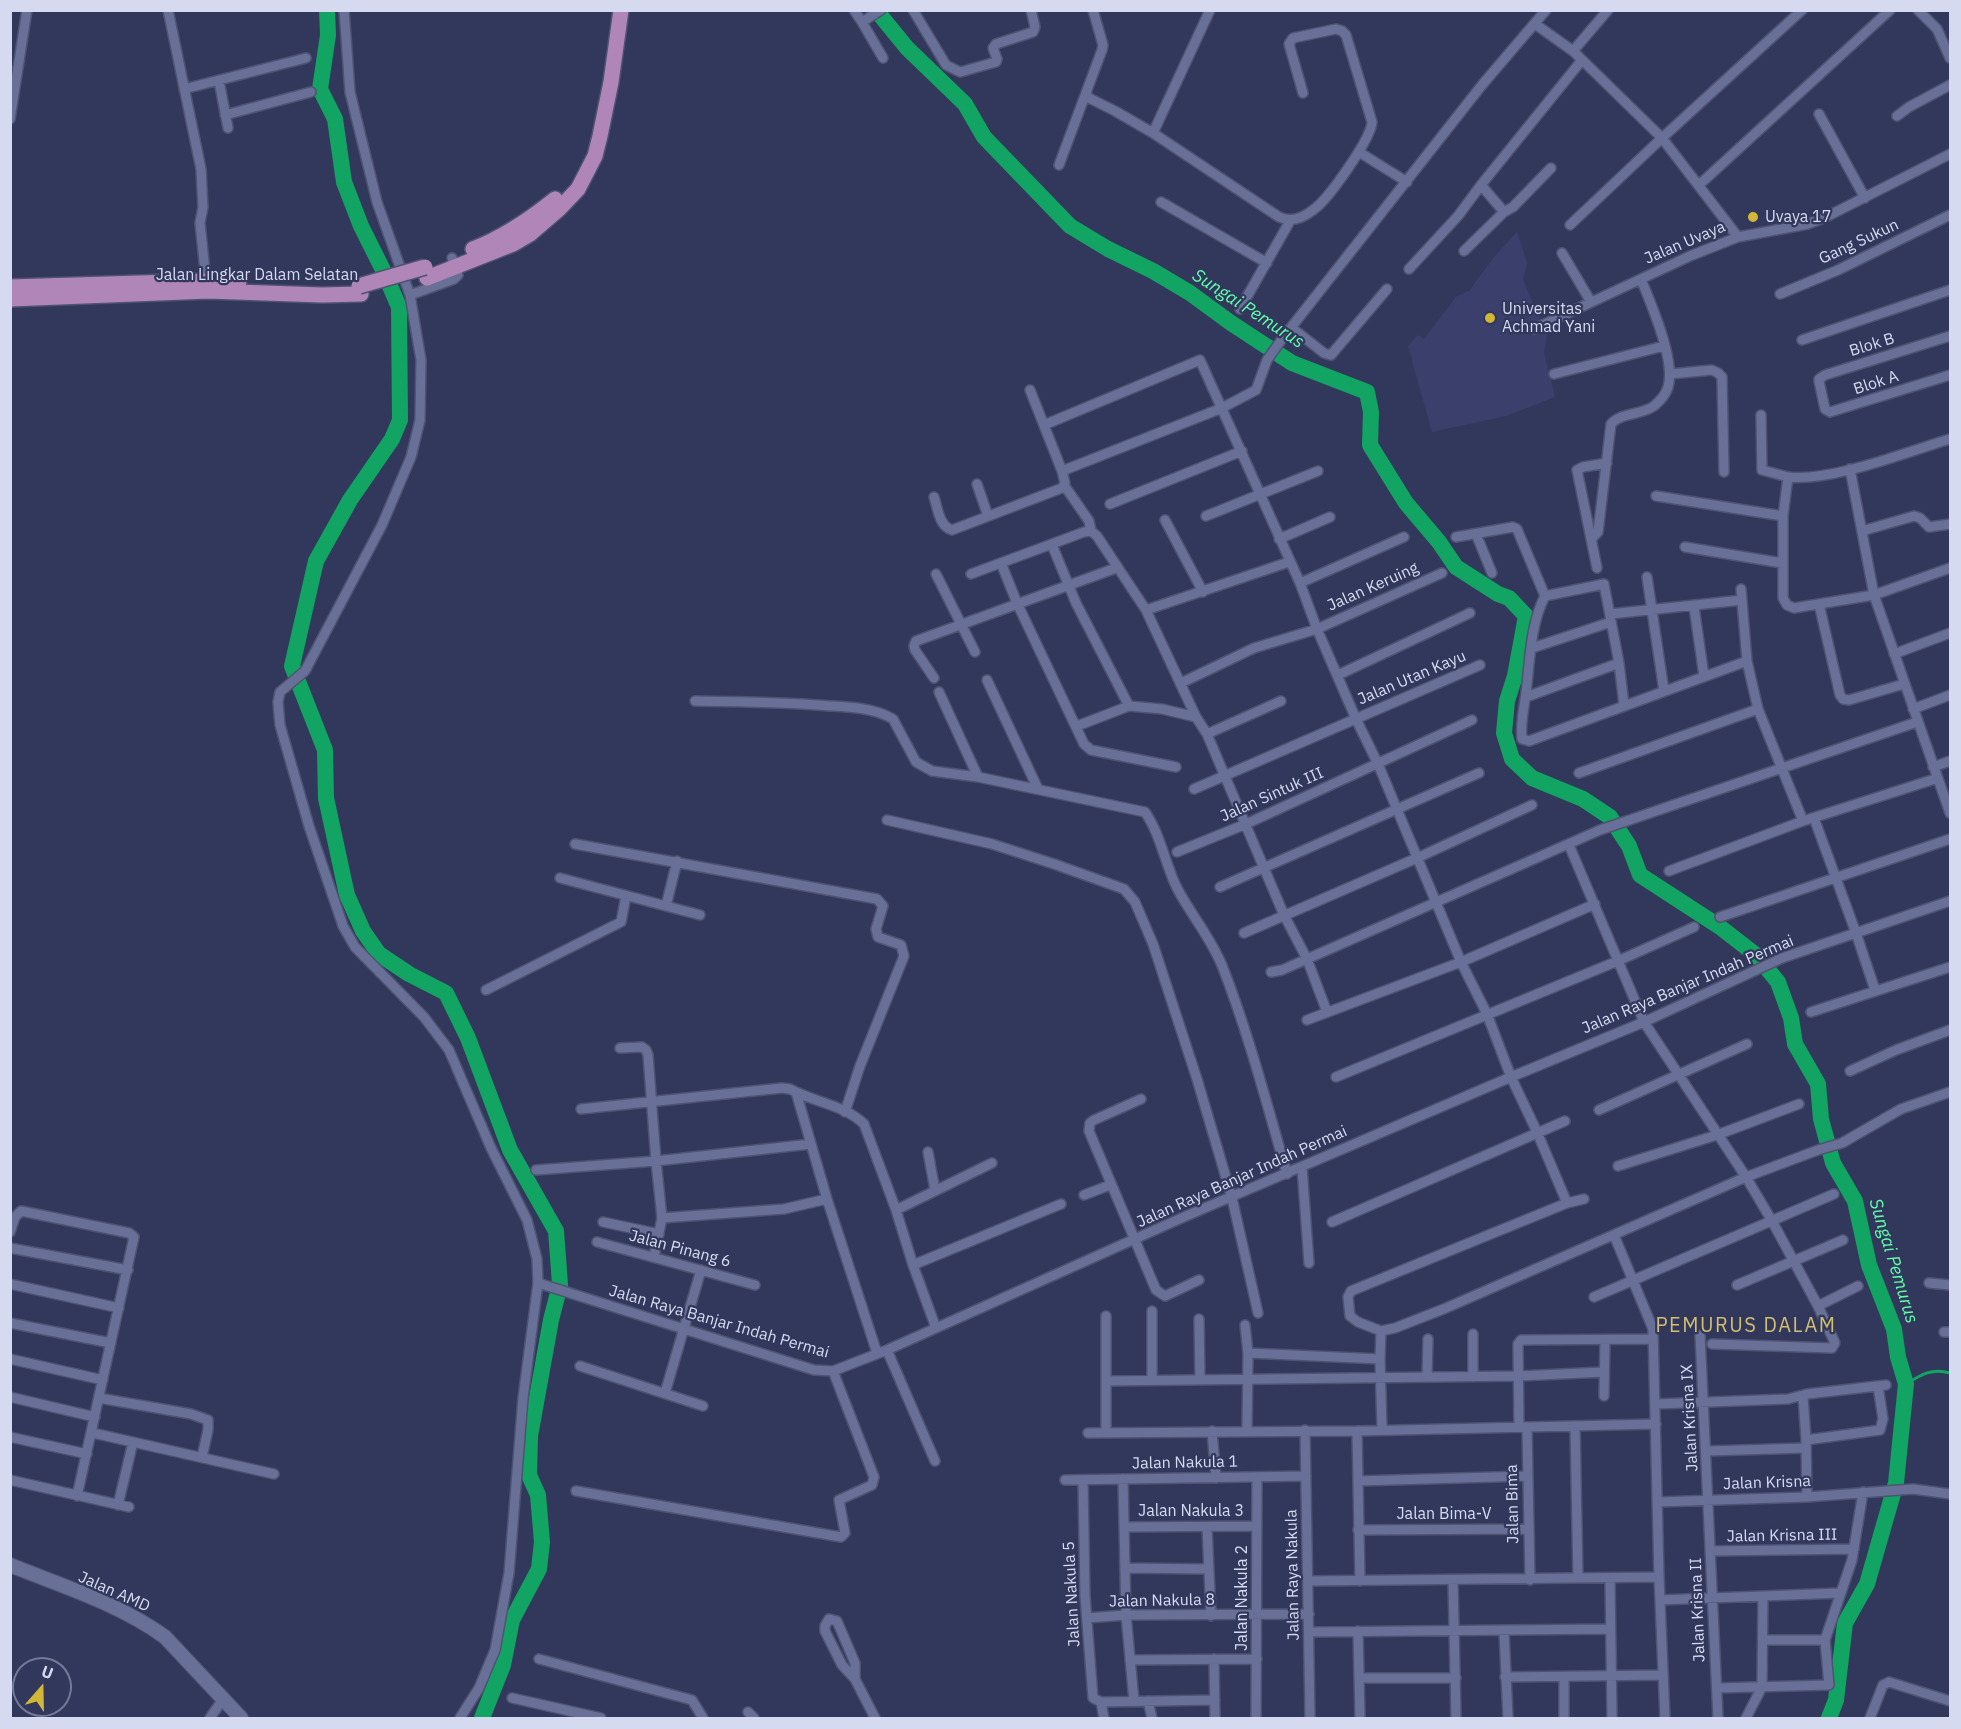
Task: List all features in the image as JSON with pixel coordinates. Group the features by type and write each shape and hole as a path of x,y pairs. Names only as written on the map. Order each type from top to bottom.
{"main road":[{"name":"Jalan Lingkar Dalam Selatan","path":"523,231 575,177 586,157 605,67 612,10"},
{"name":"Jalan Lingkar Dalam Selatan","path":"10,299 208,291 360,290 454,262 495,240 523,231 559,209 578,189 595,156 611,82 621,10"},
{"name":"Jalan Lingkar Dalam Selatan","path":"10,287 206,281 360,290"}],"street":[{"path":"10,119 27,10"},
{"path":"168,10 203,185 200,224 206,281"},
{"path":"344,10 350,92 377,202 410,295 421,360 420,420 415,446 382,525 305,671 280,692 278,702 280,725 309,825 343,927 355,947 424,1017 449,1050 491,1148 527,1220 542,1285 523,1398 509,1573 495,1650 479,1688 460,1719"},
{"path":"854,10 865,20 883,58"},
{"path":"865,20 881,10"},
{"path":"913,10 946,64 960,72 996,62 993,48 996,44 1034,32 1031,10"},
{"path":"1059,165 1087,94 1103,45 1093,10"},
{"path":"1153,133 1210,10"},
{"path":"1062,471 1222,408 1256,390 1267,360 1282,339 1482,85 1546,10"},
{"path":"1573,51 1608,10"},
{"path":"1570,225 1802,10"},
{"path":"1700,185 1890,10"},
{"path":"1918,10 1937,29 1950,58"},
{"path":"1535,24 1573,51 1662,138 1738,237"},
{"path":"1087,94 1089,98 1153,133 1279,217 1290,220 1309,213 1322,202 1359,152 1371,131 1372,122 1346,35 1342,31 1335,29 1290,40 1289,44 1303,93"},
{"path":"184,89 306,58"},
{"path":"1410,268 1458,216 1582,60"},
{"path":"219,81 228,128"},
{"path":"1897,116 1950,85"},
{"path":"225,115 311,92"},
{"path":"1819,114 1865,198"},
{"path":"1359,152 1407,182"},
{"name":"Jalan Uvaya","path":"1534,329 1690,256 1738,237 1808,224 1834,214 1950,154"},
{"path":"1464,251 1504,212 1513,207 1551,168"},
{"path":"1481,185 1504,212"},
{"path":"1161,202 1267,263"},
{"name":"Gang Sukun","path":"1780,294 1838,270 1950,215"},
{"path":"1240,309 1290,220"},
{"path":"1562,253 1591,302"},
{"path":"410,295 454,279 458,275 454,262"},
{"path":"1591,538 1598,532 1611,424 1620,418 1651,408 1668,388 1670,374 1664,346 1641,279"},
{"path":"1292,328 1324,353 1331,355 1388,289"},
{"path":"1802,340 1950,290"},
{"name":"Blok B","path":"1821,396 1818,381 1822,376 1950,336"},
{"path":"1554,374 1664,346"},
{"path":"1044,426 1200,360 1242,451 1567,1203"},
{"path":"1670,374 1712,370 1722,377 1724,472"},
{"name":"Blok A","path":"1821,396 1827,411 1835,412 1950,375"},
{"path":"1030,390 1062,471 1064,485 1089,521 1091,531 1097,536 1116,568 1146,610 1196,717 1207,735 1284,915 1307,959 1327,1012"},
{"path":"1761,415 1762,470 1788,477 1807,478 1850,469 1950,439"},
{"path":"1110,504 1242,451"},
{"path":"1597,568 1577,470 1607,463"},
{"path":"1850,469 1874,595 1950,813"},
{"path":"1206,516 1318,471"},
{"path":"1788,477 1783,516 1782,563 1783,598 1787,605 1794,608 1874,595 1950,568"},
{"path":"977,484 988,516"},
{"path":"934,497 943,524 948,530 1060,490 1064,485"},
{"path":"1656,496 1783,516"},
{"path":"1862,531 1914,516 1920,518 1929,527 1950,524"},
{"path":"1279,539 1330,517"},
{"path":"1165,520 1203,592"},
{"path":"1456,537 1514,527 1517,529 1545,596 1538,612 1532,648 1522,735 1525,741 1747,661"},
{"path":"971,574 1091,531"},
{"path":"1476,534 1492,573"},
{"path":"1299,583 1404,537"},
{"path":"1052,545 1067,584 1129,706"},
{"path":"1685,547 1782,563"},
{"path":"1146,610 1289,562"},
{"path":"1001,563 1017,603 1084,744 1091,750 1176,767"},
{"path":"934,678 915,650 916,641 1116,568"},
{"name":"Jalan Keruing","path":"1181,683 1254,648 1317,628 1442,573"},
{"path":"936,574 975,652"},
{"path":"1647,577 1664,691"},
{"path":"1545,596 1604,584 1619,663 1624,705"},
{"path":"1741,589 1747,661 1758,709 1803,821"},
{"path":"1532,648 1611,618 1742,600"},
{"path":"1819,604 1840,695 1843,699 1849,700 1904,684"},
{"path":"1694,607 1704,676"},
{"path":"1338,675 1470,613"},
{"path":"1894,654 1950,633"},
{"path":"1526,697 1619,663"},
{"name":"Jalan Utan Kayu","path":"1194,789 1480,665"},
{"path":"987,680 1038,789"},
{"path":"939,692 978,777"},
{"path":"1913,709 1950,695"},
{"path":"1207,735 1281,700"},
{"path":"695,701 793,702 876,712 893,719 916,762 932,771 978,777 1145,812 1177,888 1215,949 1223,967 1256,1066 1287,1174"},
{"path":"1077,726 1129,706 1162,709 1196,717"},
{"path":"1579,773 1758,709"},
{"name":"Jalan Sintuk III","path":"1177,852 1246,824 1472,720"},
{"path":"1271,972 1282,970 1600,830 1917,722"},
{"path":"1933,767 1950,761"},
{"path":"1220,887 1479,773"},
{"path":"1668,871 1803,821 1938,778"},
{"path":"1244,933 1532,805"},
{"path":"1814,818 1875,990"},
{"path":"886,820 992,844 1128,892 1135,902 1153,944 1171,997 1232,1198 1258,1313"},
{"path":"1720,917 1950,839"},
{"path":"575,844 677,861 881,901 883,906 876,933 878,938 901,945 904,956 860,1066 845,1112"},
{"path":"1569,845 1620,960 1644,1022 1746,1177 1772,1221 1835,1341 1832,1348 1712,1344"},
{"path":"666,906 677,861"},
{"path":"560,878 700,915"},
{"path":"486,990 621,922 626,896"},
{"name":"Jalan Raya Banjar Indah Permai","path":"542,1285 814,1370 833,1371 882,1352 1185,1216 1644,1022 1782,958 1950,902"},
{"path":"1307,1020 1461,962 1595,904"},
{"path":"1336,1077 1620,960 1694,927"},
{"path":"1811,1012 1950,967"},
{"path":"1850,1071 1896,1050 1950,1030"},
{"path":"1599,1110 1747,1044"},
{"path":"620,1048 642,1047 646,1050 662,1218 654,1257"},
{"path":"581,1109 787,1088 858,1119 866,1129 936,1328"},
{"path":"796,1092 827,1199 882,1352 935,1461"},
{"path":"1584,1199 1567,1203 1351,1291 1348,1297 1350,1316 1352,1319 1381,1330 1395,1328 1746,1177 1842,1143 1901,1109 1950,1092"},
{"path":"1141,1099 1094,1120 1089,1125 1089,1131 1156,1290 1165,1296 1199,1280"},
{"path":"1618,1166 1717,1135 1799,1104"},
{"path":"1332,1222 1565,1120"},
{"path":"536,1170 656,1161 811,1144"},
{"path":"927,1152 935,1190"},
{"path":"896,1210 992,1163"},
{"path":"1302,1167 1309,1263"},
{"path":"1084,1195 1110,1185"},
{"path":"1594,1297 1834,1194"},
{"path":"662,1218 784,1209 827,1199"},
{"path":"913,1265 1061,1204"},
{"path":"10,1232 15,1217 21,1211 129,1233 134,1237 93,1433 77,1496"},
{"path":"603,1222 659,1234"},
{"path":"1614,1235 1651,1321 1653,1339 1665,1719"},
{"path":"1737,1285 1843,1240"},
{"name":"Jalan Pinang 6","path":"597,1242 755,1285"},
{"path":"10,1248 128,1270"},
{"path":"665,1393 700,1270"},
{"path":"1929,1283 1950,1285"},
{"path":"10,1284 119,1308"},
{"path":"1818,1306 1858,1286"},
{"path":"1152,1311 1152,1380"},
{"path":"1106,1316 1106,1433"},
{"path":"1199,1319 1200,1380"},
{"path":"10,1323 111,1342"},
{"path":"1245,1325 1248,1353 1247,1431"},
{"path":"1381,1330 1382,1430"},
{"path":"1473,1334 1473,1377"},
{"name":"Jalan Krisna IX","path":"1700,1335 1709,1500"},
{"path":"1427,1377 1428,1339"},
{"path":"1605,1396 1605,1340 1653,1339"},
{"name":"Jalan Bima","path":"1530,1580 1528,1476 1518,1344 1521,1340 1605,1340"},
{"path":"1248,1353 1380,1359"},
{"path":"10,1359 103,1380"},
{"path":"580,1366 703,1406"},
{"path":"576,1491 841,1537 845,1533 845,1528 839,1500 872,1485 874,1478 833,1371"},
{"path":"1106,1381 1473,1377 1604,1372"},
{"path":"1656,1404 1803,1396 1882,1386 1883,1419 1880,1430 1806,1444 1707,1451"},
{"path":"1803,1396 1807,1497"},
{"path":"10,1397 95,1417"},
{"path":"99,1398 190,1414 208,1420 208,1430 201,1457"},
{"path":"1088,1433 1357,1431 1656,1424"},
{"path":"1575,1426 1578,1578"},
{"path":"1212,1431 1216,1478"},
{"name":"Jalan Raya Nakula","path":"1305,1431 1310,1719"},
{"path":"1357,1431 1360,1581"},
{"path":"93,1433 274,1474"},
{"path":"10,1437 87,1454"},
{"path":"118,1505 133,1442"},
{"name":"Jalan Nakula 1","path":"1065,1480 1306,1476"},
{"path":"1358,1480 1528,1476"},
{"name":"Jalan Nakula 2","path":"1256,1719 1257,1477"},
{"path":"1123,1479 1126,1616 1134,1701"},
{"path":"10,1480 129,1507"},
{"name":"Jalan Nakula 5","path":"1083,1480 1087,1618 1093,1698 1101,1702"},
{"name":"Jalan Krisna","path":"1657,1502 1807,1497 1913,1489 1950,1494"},
{"path":"1717,1688 1828,1687 1830,1683 1825,1641 1852,1560 1863,1492"},
{"name":"Jalan Krisna II","path":"1709,1500 1718,1719"},
{"name":"Jalan Nakula 3","path":"1125,1527 1257,1526"},
{"path":"1207,1527 1210,1616"},
{"name":"Jalan Bima-V","path":"1358,1530 1529,1529"},
{"name":"Jalan Krisna III","path":"1711,1551 1854,1549"},
{"name":"Jalan AMD","path":"10,1565 102,1602 150,1626 165,1637 241,1719"},
{"path":"1125,1569 1209,1569"},
{"path":"1308,1581 1659,1578"},
{"path":"1610,1579 1612,1719"},
{"path":"1453,1581 1456,1719"},
{"path":"1660,1600 1840,1593"},
{"path":"1746,1719 1762,1687 1763,1596"},
{"name":"Jalan Nakula 8","path":"1087,1618 1309,1614"},
{"path":"855,1679 855,1663 847,1644 837,1621 829,1619 825,1631 842,1665 855,1679 875,1719"},
{"path":"1310,1632 1610,1629"},
{"path":"1358,1631 1360,1719"},
{"path":"1504,1631 1508,1719"},
{"path":"1763,1640 1825,1641"},
{"path":"539,1659 692,1700 703,1719"},
{"path":"1214,1659 1215,1719"},
{"path":"1130,1660 1257,1659"},
{"path":"1505,1677 1663,1675"},
{"path":"1564,1677 1564,1719"},
{"path":"1359,1678 1456,1678"},
{"path":"1870,1719 1883,1685 1889,1682 1950,1701"},
{"path":"512,1698 601,1719"},
{"path":"210,1719 223,1700"},
{"path":"1104,1719 1101,1702 1215,1700"},
{"path":"1148,1701 1152,1719"}],"shaded area":[{"name":"Universitas Achmad Yani","path":"1517,232 1527,263 1523,280 1547,335 1544,353 1555,397 1506,416 1432,432 1408,346 1418,335 1424,339 1457,296 1469,291 1494,257"}],"waterway":[{"path":"327,10 328,35 320,89 335,119 344,182 361,226 399,307 400,420 392,439 350,500 316,561 292,666 325,750 326,798 347,895 363,931 379,954 409,974 446,993 468,1038 510,1150 556,1231 560,1285 551,1320 530,1436 529,1475 538,1495 542,1542 539,1569 512,1620 503,1665 482,1718"},
{"name":"Sungai Pemurus","path":"876,10 907,48 965,104 984,137 1070,226 1190,293 1292,363 1367,392 1371,412 1370,445 1406,503 1439,542 1456,567 1498,594 1509,598 1526,616 1515,676 1507,701 1504,733 1512,759 1532,778 1583,799 1610,817 1629,846 1640,875 1720,927 1756,955 1778,982 1791,1018 1795,1044 1818,1084 1821,1119 1833,1163 1855,1201 1869,1265 1894,1329 1898,1357 1906,1384 1896,1483 1867,1584 1845,1623 1836,1700 1829,1718"},
{"path":"1906,1384 1927,1373 1938,1371 1950,1373"}],"place":[{"name":"Uvaya 17","path":"1753,217"},
{"name":"Universitas Achmad Yani","path":"1490,318"}],"district":[{"name":"PEMURUS DALAM","path":"1746,1326"}]}
